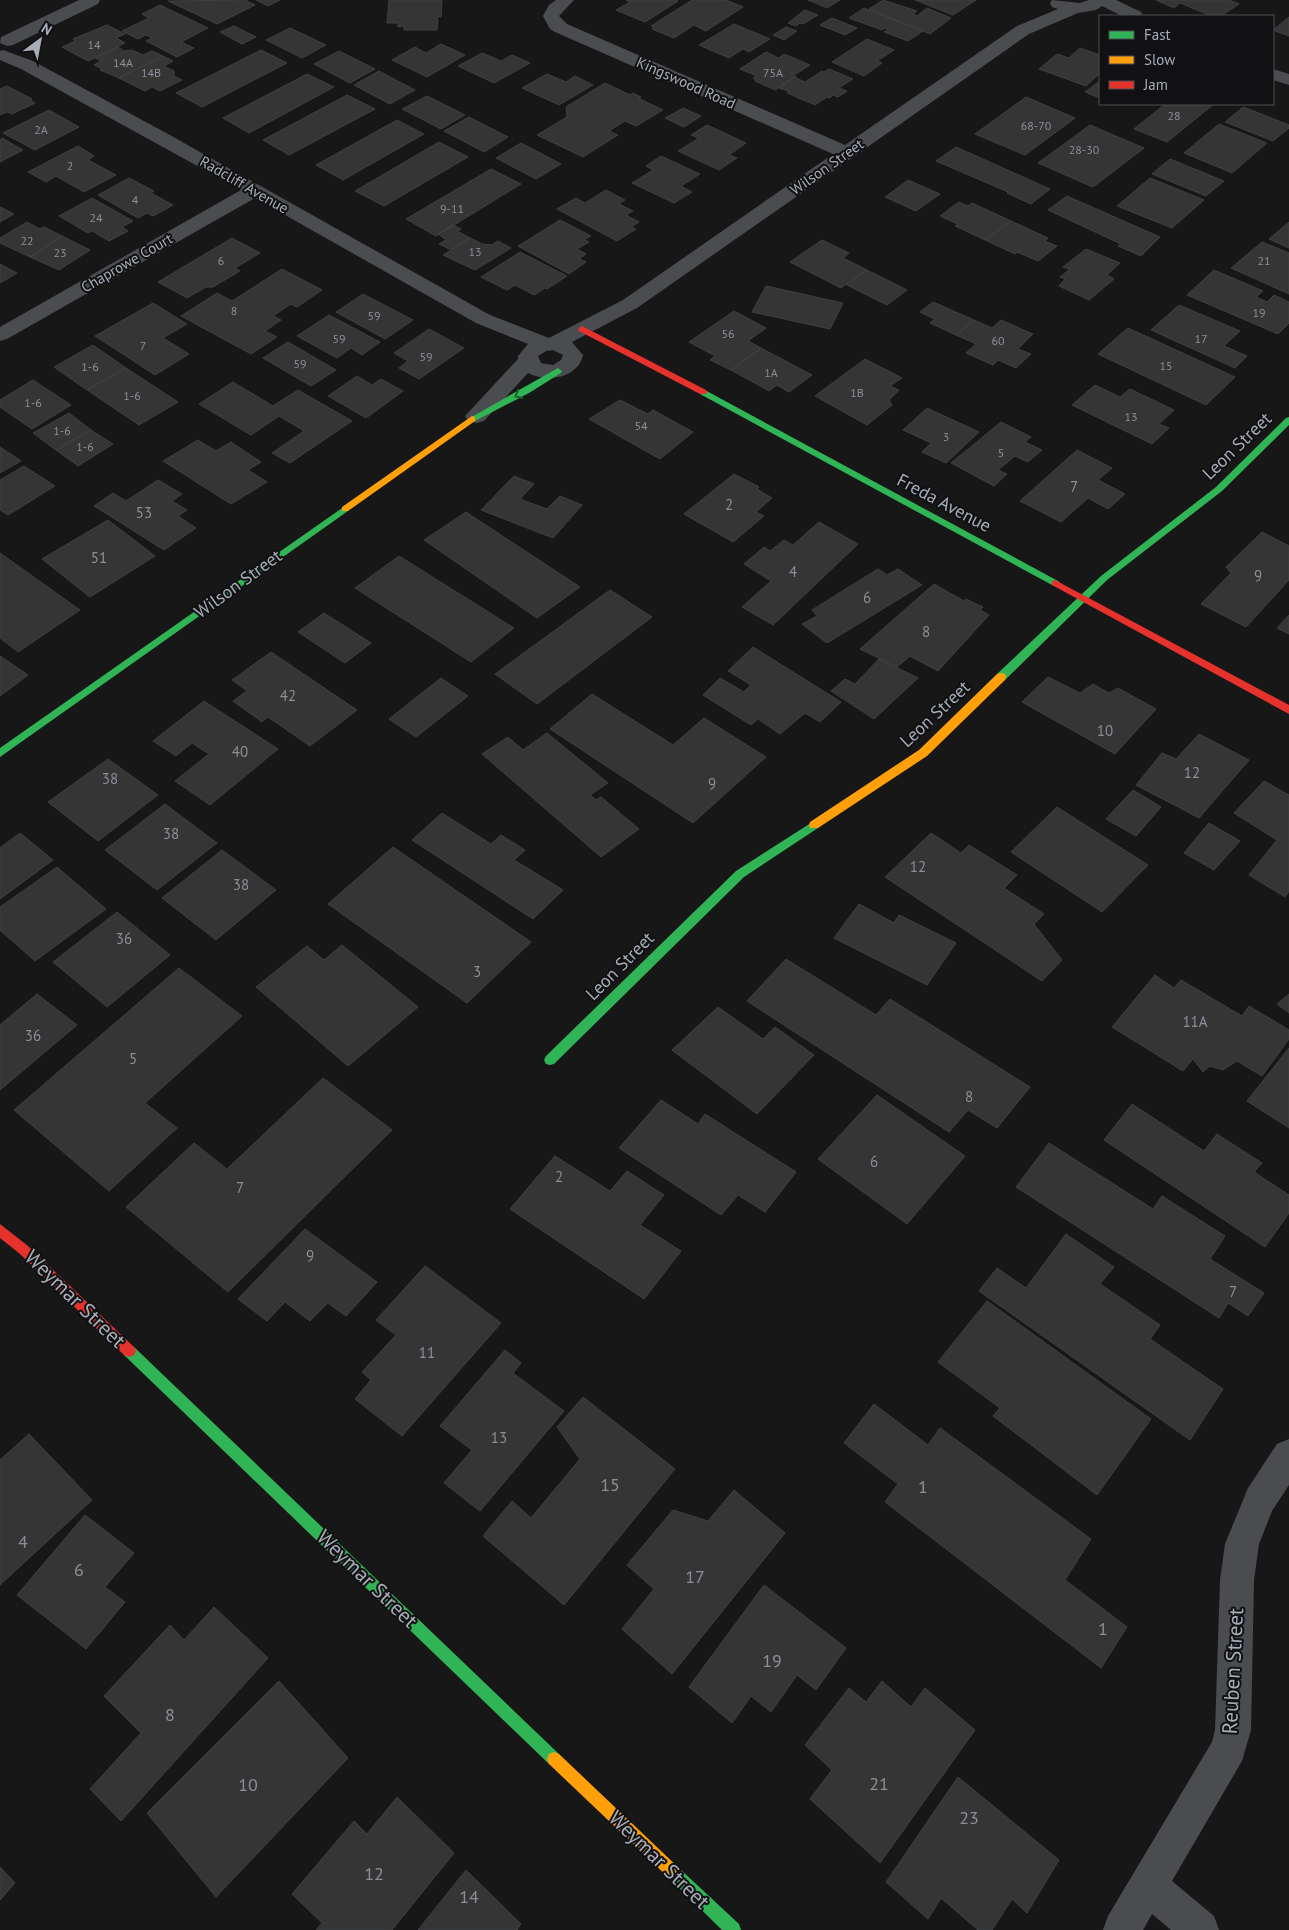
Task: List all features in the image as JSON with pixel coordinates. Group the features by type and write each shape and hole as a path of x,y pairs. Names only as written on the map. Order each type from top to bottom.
{"street":[{"path":"3,48 92,0"},
{"name":"Kingswood Road","path":"566,0 555,9 552,16 556,25 561,28 847,153"},
{"name":"Wilson Street","path":"1023,30 1049,0"},
{"path":"1054,0 1060,4 1087,5 1114,15"},
{"path":"1103,0 1133,15"},
{"name":"Wilson Street","path":"0,752 476,416 526,391 566,365 590,333 1023,30 1087,5"},
{"name":"Radcliff Avenue","path":"3,48 27,65 483,319 550,344"},
{"path":"1274,74 1289,80"},
{"name":"Chaprowe Court","path":"0,335 254,191"},
{"name":"Radcliff Avenue","path":"483,319 528,358"},
{"name":"Wilson Street","path":"550,344 590,333"},
{"name":"Freda Avenue","path":"590,333 1289,710"},
{"path":"550,344 560,345 571,351 566,365 550,372 536,368 528,358 534,348 550,344"},
{"name":"Wilson Street","path":"476,416 528,358"},
{"name":"Leon Street","path":"550,1060 740,874 923,753 1082,598 1104,578 1218,489 1289,420"},
{"name":"Weymar Street","path":"0,1230 31,1257 733,1930"},
{"name":"Reuben Street","path":"1122,1930 1229,1748 1233,1730 1237,1580 1242,1544 1260,1500 1289,1455"},
{"path":"1148,1886 1200,1930"}],"building":[{"path":"245,0 255,5 217,24 168,1"},
{"path":"256,0 280,0 268,6"},
{"path":"389,0 442,0 441,17 438,16 437,30 404,30 404,26 398,27 398,23 387,23"},
{"path":"626,0 678,1 645,22 616,10 630,2"},
{"path":"692,0 726,0 743,7 706,31 694,25 674,38 652,29 654,27 651,26"},
{"path":"808,0 840,0 827,8"},
{"path":"883,0 917,11 913,14 917,16 927,8 951,18 930,34 869,9"},
{"path":"915,0 976,0 953,15"},
{"path":"1156,0 1229,0 1239,4 1222,15 1210,15 1180,3 1174,8"},
{"path":"160,5 208,28 181,42 194,48 177,57 146,41 152,38 146,35 138,39 122,31 149,18 142,14"},
{"path":"864,8 923,31 908,41 884,32 888,29 882,30 849,18"},
{"path":"805,10 818,15 796,26 788,23"},
{"path":"1289,17 1289,36 1274,29"},
{"path":"832,18 857,28 845,35 820,25"},
{"path":"734,24 770,39 749,52 743,49 729,58 699,45"},
{"path":"107,25 125,34 116,38 125,43 88,61 62,47 75,41 73,39"},
{"path":"234,26 256,37 242,44 220,32"},
{"path":"786,27 797,31 784,40 773,35"},
{"path":"290,28 326,45 302,58 266,40"},
{"path":"867,39 894,50 877,61 882,63 864,76 832,62"},
{"path":"441,44 465,55 427,77 392,60 415,47 426,53"},
{"path":"118,47 124,51 132,50 143,55 152,51 163,56 119,78 100,70 102,69 94,65 101,61 95,58"},
{"path":"1080,48 1099,55 1099,74 1086,86 1039,69 1057,54 1069,58"},
{"path":"261,50 287,63 202,107 176,93"},
{"path":"339,51 375,69 350,83 314,64"},
{"path":"766,52 779,58 784,54 810,65 796,74 790,73 796,76 775,90 755,81 757,80 753,78 757,76 740,69"},
{"path":"482,53 501,61 512,55 530,63 494,83 458,66"},
{"path":"163,56 173,61 164,66 174,71 174,76 182,80 160,91 152,87 145,91 119,78"},
{"path":"829,69 853,79 839,88 847,91 838,97 833,95 830,98 827,97 815,105 779,88 794,77 805,82 822,71 824,72"},
{"path":"379,71 415,90 390,104 354,85"},
{"path":"307,74 334,87 249,133 223,118"},
{"path":"547,74 566,82 575,76 593,85 559,105 522,88"},
{"path":"1099,82 1099,98 1085,92"},
{"path":"605,83 630,95 633,93 641,97 638,98 663,110 636,126 625,121 609,131 618,135 583,157 537,135 567,117 566,107"},
{"path":"7,86 32,99 30,100 35,103 12,114 7,112 0,115 0,89"},
{"path":"347,95 375,109 289,155 263,140"},
{"path":"427,96 465,115 441,129 402,109"},
{"path":"1026,97 1075,118 1025,155 975,134"},
{"path":"1164,105 1213,105 1167,142 1134,129"},
{"path":"1243,107 1289,125 1289,128 1273,141 1225,122"},
{"path":"683,108 701,116 684,127 665,118"},
{"path":"49,110 79,127 35,150 3,133"},
{"path":"469,117 508,137 484,152 444,131"},
{"path":"397,120 424,134 343,180 316,165"},
{"path":"1219,124 1267,143 1232,173 1184,153"},
{"path":"707,125 746,143 729,155 737,158 719,170 678,151 699,138 691,135"},
{"path":"1090,125 1144,148 1093,187 1038,163"},
{"path":"2,138 23,150 0,162 0,140"},
{"path":"439,142 468,157 384,206 355,191"},
{"path":"521,143 561,164 536,179 496,158"},
{"path":"78,146 94,156 88,160 116,175 84,192 56,176 46,182 28,172"},
{"path":"956,147 1050,189 1031,204 936,161"},
{"path":"661,156 700,174 681,186 692,192 674,203 632,183 653,170 646,166"},
{"path":"1170,159 1224,181 1206,196 1152,174"},
{"path":"491,169 521,184 436,236 406,219"},
{"path":"129,178 154,191 151,193 173,205 153,216 147,213 138,218 98,195"},
{"path":"1150,178 1204,200 1172,228 1117,206"},
{"path":"908,180 940,194 916,211 885,197"},
{"path":"606,190 625,200 619,204 633,211 626,215 639,222 631,227 636,229 617,241 557,209 576,198 585,203"},
{"path":"1067,196 1160,237 1141,256 1118,246 1121,244 1048,210"},
{"path":"92,198 133,221 122,227 128,231 109,241 92,231 88,233 59,216"},
{"path":"959,202 968,206 972,203 1011,221 985,240 955,226 958,224 940,216"},
{"path":"0,207 14,214 0,222"},
{"path":"560,220 591,236 584,240 589,242 577,249 586,254 579,259 586,262 569,274 518,246"},
{"path":"1011,221 1048,238 1045,241 1057,246 1038,261 1017,252 1015,254 985,240"},
{"path":"27,222 40,229 44,227 62,236 30,257 0,243 0,238"},
{"path":"1289,222 1289,248 1269,239"},
{"path":"453,225 461,229 445,239 438,234"},
{"path":"459,232 470,238 451,250 439,244"},
{"path":"62,236 90,250 59,270 30,257"},
{"path":"232,238 260,253 235,268 240,271 213,287 206,287 187,298 158,282"},
{"path":"470,238 482,244 492,245 498,241 511,248 475,270 443,255"},
{"path":"822,240 849,253 843,258 867,270 841,288 790,262"},
{"path":"1262,242 1289,253 1289,294 1231,268"},
{"path":"1086,249 1120,263 1107,275 1114,279 1089,300 1059,286 1065,279 1060,277 1070,269 1063,267"},
{"path":"520,252 567,276 534,295 515,285 507,290 481,277"},
{"path":"0,264 17,273 0,283"},
{"path":"282,269 322,290 297,307 291,304 273,316 281,320 265,331 277,337 251,354 181,316 217,293 232,301"},
{"path":"867,270 907,290 887,305 847,285"},
{"path":"1214,270 1263,291 1256,297 1267,302 1274,295 1289,302 1289,323 1278,334 1187,295"},
{"path":"766,286 843,303 830,329 752,312"},
{"path":"363,294 413,320 385,339 336,312"},
{"path":"933,302 974,320 956,335 930,323 935,319 920,312"},
{"path":"153,303 187,324 163,338 189,354 155,375 95,336"},
{"path":"1179,305 1240,331 1224,346 1247,356 1235,368 1151,330"},
{"path":"734,311 766,328 748,341 761,348 731,370 710,360 715,356 689,342"},
{"path":"329,315 380,342 362,355 351,348 337,358 297,336"},
{"path":"974,320 992,328 1001,320 1033,334 1018,349 1031,354 1016,368 998,360 993,365 966,353 976,344 956,335"},
{"path":"1128,328 1235,377 1206,405 1098,354"},
{"path":"429,329 464,348 419,379 399,368 408,361 394,353"},
{"path":"288,342 336,370 311,386 263,358"},
{"path":"93,345 126,368 87,390 54,367"},
{"path":"761,348 812,375 789,392 777,385 769,391 731,370"},
{"path":"865,359 902,378 890,386 899,390 889,400 892,405 867,425 815,396"},
{"path":"126,368 178,402 139,425 87,390"},
{"path":"357,376 372,385 381,379 403,391 366,418 328,396"},
{"path":"33,380 71,405 32,429 0,407 0,400"},
{"path":"233,382 273,406 298,390 352,421 290,463 272,453 304,431 279,416 251,435 199,404"},
{"path":"1095,385 1120,397 1130,389 1174,410 1159,424 1169,428 1152,444 1072,405"},
{"path":"620,400 648,414 653,410 693,432 660,459 589,419"},
{"path":"927,408 979,432 946,463 922,452 931,443 903,430"},
{"path":"69,413 91,430 56,450 33,433"},
{"path":"1001,422 1031,437 1025,442 1042,450 1028,462 1015,456 998,470 1007,474 994,486 951,463"},
{"path":"91,430 113,444 78,466 56,450"},
{"path":"198,440 216,451 231,442 261,462 248,470 267,482 231,504 163,461"},
{"path":"0,447 21,461 0,473"},
{"path":"1077,450 1112,468 1098,480 1125,494 1108,509 1088,498 1061,522 1020,501"},
{"path":"24,466 55,486 8,515 0,510 0,480"},
{"path":"734,474 759,487 757,489 772,498 756,512 764,516 733,542 684,514"},
{"path":"514,476 534,484 520,499 547,509 560,496 582,505 553,538 481,510"},
{"path":"158,480 182,494 172,501 187,510 178,516 196,528 164,550 94,506 113,493 126,501"},
{"path":"466,512 580,587 537,618 424,540"},
{"path":"108,520 155,556 90,597 42,559"},
{"path":"819,522 858,544 773,625 742,607 771,581 744,564 764,547 770,551 784,540 793,545"},
{"path":"1262,532 1289,546 1289,580 1246,627 1201,604 1231,573 1226,567"},
{"path":"0,553 80,610 18,652 0,638"},
{"path":"399,556 514,628 471,662 355,588"},
{"path":"878,569 887,575 898,569 922,585 827,643 802,624 817,616 812,610"},
{"path":"934,584 964,601 966,599 983,607 980,610 989,615 938,671 910,656 897,667 860,649"},
{"path":"610,590 652,617 537,704 495,674"},
{"path":"324,613 371,643 345,663 298,632"},
{"path":"1289,615 1289,634 1277,628"},
{"path":"753,647 841,702 820,722 805,713 780,734 758,719 751,725 703,695 720,678 744,692 751,685 728,671"},
{"path":"271,652 357,710 310,746 268,717 262,722 233,701 247,691 232,680"},
{"path":"0,656 28,675 0,696"},
{"path":"879,659 918,678 874,719 831,691 845,679 855,684"},
{"path":"1048,677 1080,693 1093,684 1109,693 1118,688 1156,709 1115,754 1022,702"},
{"path":"441,678 468,696 416,737 389,719"},
{"path":"592,694 673,745 704,718 766,757 693,823 550,729"},
{"path":"204,701 278,749 210,805 175,781 209,754 192,743 176,756 153,741"},
{"path":"547,733 608,783 590,795 596,800 601,797 639,829 601,857 482,754 508,737 523,750"},
{"path":"1199,734 1249,760 1199,818 1136,785 1162,753 1176,759"},
{"path":"108,759 158,795 98,841 48,802"},
{"path":"1264,781 1289,795 1289,891 1285,897 1249,875 1277,840 1234,813"},
{"path":"1133,790 1161,807 1136,836 1106,819"},
{"path":"165,804 217,843 157,890 105,850"},
{"path":"1057,807 1148,865 1102,912 1011,852"},
{"path":"442,813 491,844 501,835 525,850 514,860 563,890 533,919 412,840"},
{"path":"1209,823 1240,841 1214,870 1184,853"},
{"path":"20,833 53,860 0,899 0,848"},
{"path":"931,833 961,853 969,845 1017,875 1004,888 1044,914 1034,924 1062,960 1042,981 885,877"},
{"path":"393,847 531,942 467,1003 328,904"},
{"path":"222,850 276,890 216,940 162,898"},
{"path":"57,867 106,909 35,961 0,930 0,907"},
{"path":"859,904 894,923 899,915 956,943 927,985 834,938"},
{"path":"117,912 170,955 107,1007 53,962"},
{"path":"342,945 418,1007 348,1066 256,987 307,946 324,960"},
{"path":"786,959 876,1015 890,999 1030,1087 997,1128 968,1110 949,1132 747,1001"},
{"path":"179,968 242,1016 145,1103 177,1128 109,1191 14,1110"},
{"path":"1155,975 1174,988 1181,980 1242,1016 1249,1006 1289,1030 1289,1039 1262,1076 1237,1061 1223,1070 1210,1066 1203,1072 1193,1059 1183,1071 1112,1027"},
{"path":"37,994 77,1025 0,1090 0,1025"},
{"path":"1289,994 1289,1013 1277,1004"},
{"path":"718,1007 763,1039 775,1027 814,1055 757,1114 672,1050"},
{"path":"1289,1048 1289,1128 1247,1101"},
{"path":"323,1078 392,1130 228,1292 126,1207 194,1143 227,1169"},
{"path":"877,1095 965,1156 907,1224 818,1159"},
{"path":"661,1100 698,1124 705,1114 796,1172 765,1212 738,1195 721,1215 619,1148"},
{"path":"1132,1104 1204,1151 1217,1134 1262,1163 1254,1172 1289,1195 1289,1213 1265,1247 1104,1140"},
{"path":"1049,1143 1153,1209 1162,1196 1225,1236 1210,1259 1264,1293 1248,1316 1228,1303 1219,1318 1016,1187"},
{"path":"555,1156 610,1191 627,1171 664,1195 640,1225 681,1251 644,1299 510,1209"},
{"path":"305,1229 377,1282 346,1316 328,1303 310,1321 285,1302 267,1321 238,1299"},
{"path":"1066,1234 1114,1267 1100,1284 1160,1325 1150,1339 1223,1389 1190,1440 979,1291 997,1268 1026,1288"},
{"path":"425,1266 501,1323 402,1436 355,1399 371,1380 362,1372 396,1335 376,1320"},
{"path":"987,1301 1151,1419 1097,1495 993,1416 1000,1408 938,1362"},
{"path":"505,1350 521,1363 513,1373 564,1411 480,1511 444,1483 472,1450 440,1426"},
{"path":"583,1397 675,1469 564,1605 483,1536 512,1501 531,1518 580,1459 557,1427"},
{"path":"874,1404 928,1445 940,1428 1091,1539 1065,1580 1127,1627 1101,1668 885,1502 898,1484 844,1443"},
{"path":"29,1434 92,1500 0,1585 0,1460"},
{"path":"734,1490 785,1533 672,1674 622,1629 654,1589 627,1565 673,1510 708,1521"},
{"path":"85,1515 134,1553 105,1587 125,1602 86,1649 17,1595"},
{"path":"764,1585 846,1648 816,1690 797,1675 771,1712 751,1696 732,1723 689,1687"},
{"path":"214,1607 268,1658 121,1821 90,1789 141,1733 104,1696 170,1625 184,1640"},
{"path":"279,1681 348,1758 216,1897 147,1813"},
{"path":"882,1681 911,1707 925,1688 975,1730 880,1863 810,1799 832,1770 805,1745 849,1688 866,1702"},
{"path":"958,1777 1059,1860 1027,1913 1012,1899 992,1930 978,1930 941,1898 928,1919 886,1882"},
{"path":"397,1797 454,1853 392,1930 316,1930 322,1923 292,1894 354,1821 367,1834"},
{"path":"0,1867 15,1883 0,1900"},
{"path":"466,1870 521,1924 517,1930 418,1930"}],"traffic: fast":[{"path":"472,419 526,391 558,371"},
{"path":"703,392 1055,583"},
{"path":"1001,677 1104,578 1219,489 1289,420"},
{"path":"0,753 345,509"},
{"path":"550,1060 740,874 814,825"},
{"path":"129,1351 554,1759"},
{"path":"675,1874 733,1930"}],"traffic: slow":[{"path":"345,509 472,419"},
{"path":"814,825 923,753 1001,677"},
{"path":"554,1759 675,1874"}],"traffic: jam":[{"path":"582,329 703,392"},
{"path":"1055,583 1289,710"},
{"path":"0,1230 24,1250 129,1351"}]}
